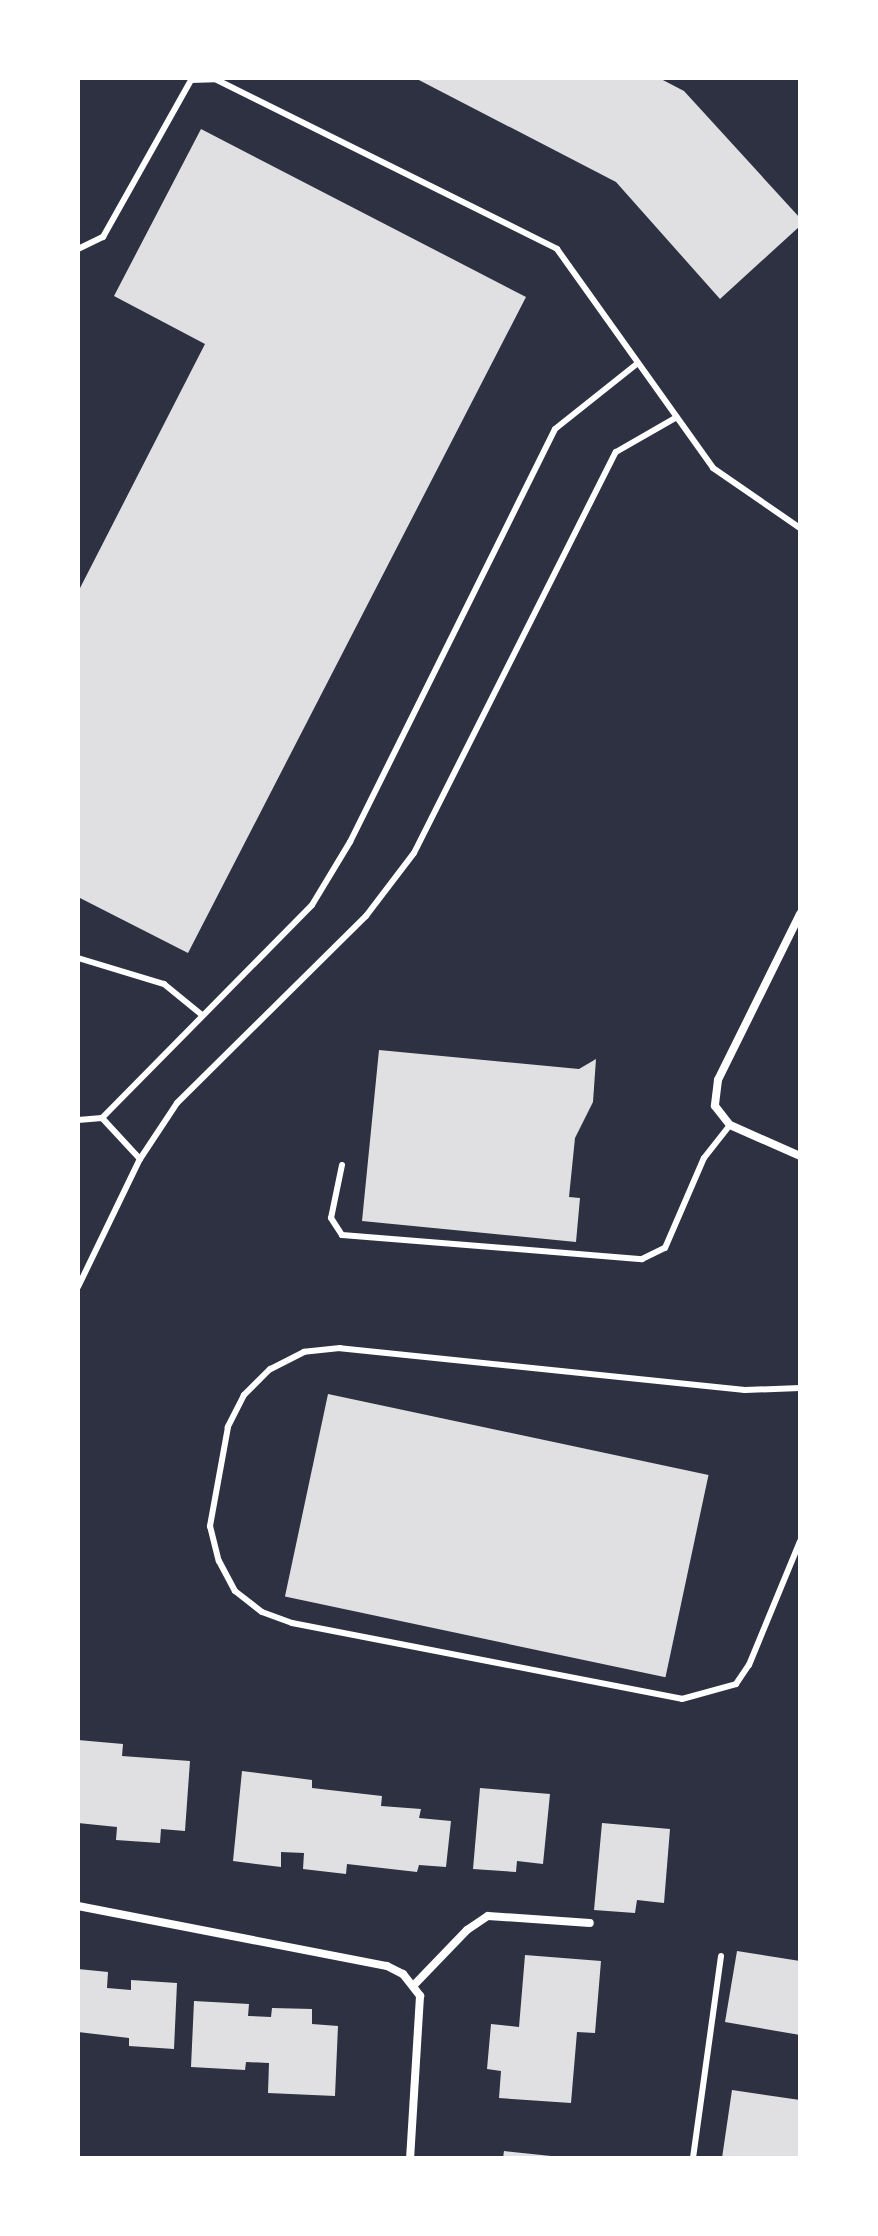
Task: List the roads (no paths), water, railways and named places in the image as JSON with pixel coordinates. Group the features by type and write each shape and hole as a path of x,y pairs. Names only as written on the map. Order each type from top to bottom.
{"street":[{"path":"800,914 718,1080 715,1106 730,1125 800,1156"},
{"path":"78,1906 387,1966 415,1984 420,2012 410,2158"},
{"path":"415,1984 467,1930 488,1916 590,1923"}],"lane":[{"path":"78,249 103,237 191,80 215,79 557,249 713,468 800,528"},
{"path":"78,1120 102,1118 312,905 350,842 555,429 638,363"},
{"path":"78,1287 140,1159 177,1103 366,916 414,853 616,452 677,417"},
{"path":"78,958 164,984 202,1015"},
{"path":"102,1118 140,1159"},
{"path":"342,1165 331,1218 342,1235 642,1259 665,1248 704,1158 730,1125"},
{"path":"800,1388 745,1390 340,1348 304,1352 270,1369 244,1395 228,1427 210,1526 219,1561 235,1591 262,1612 292,1623 682,1699 736,1684 749,1665 800,1541"},
{"path":"693,2158 721,1956"}]}
